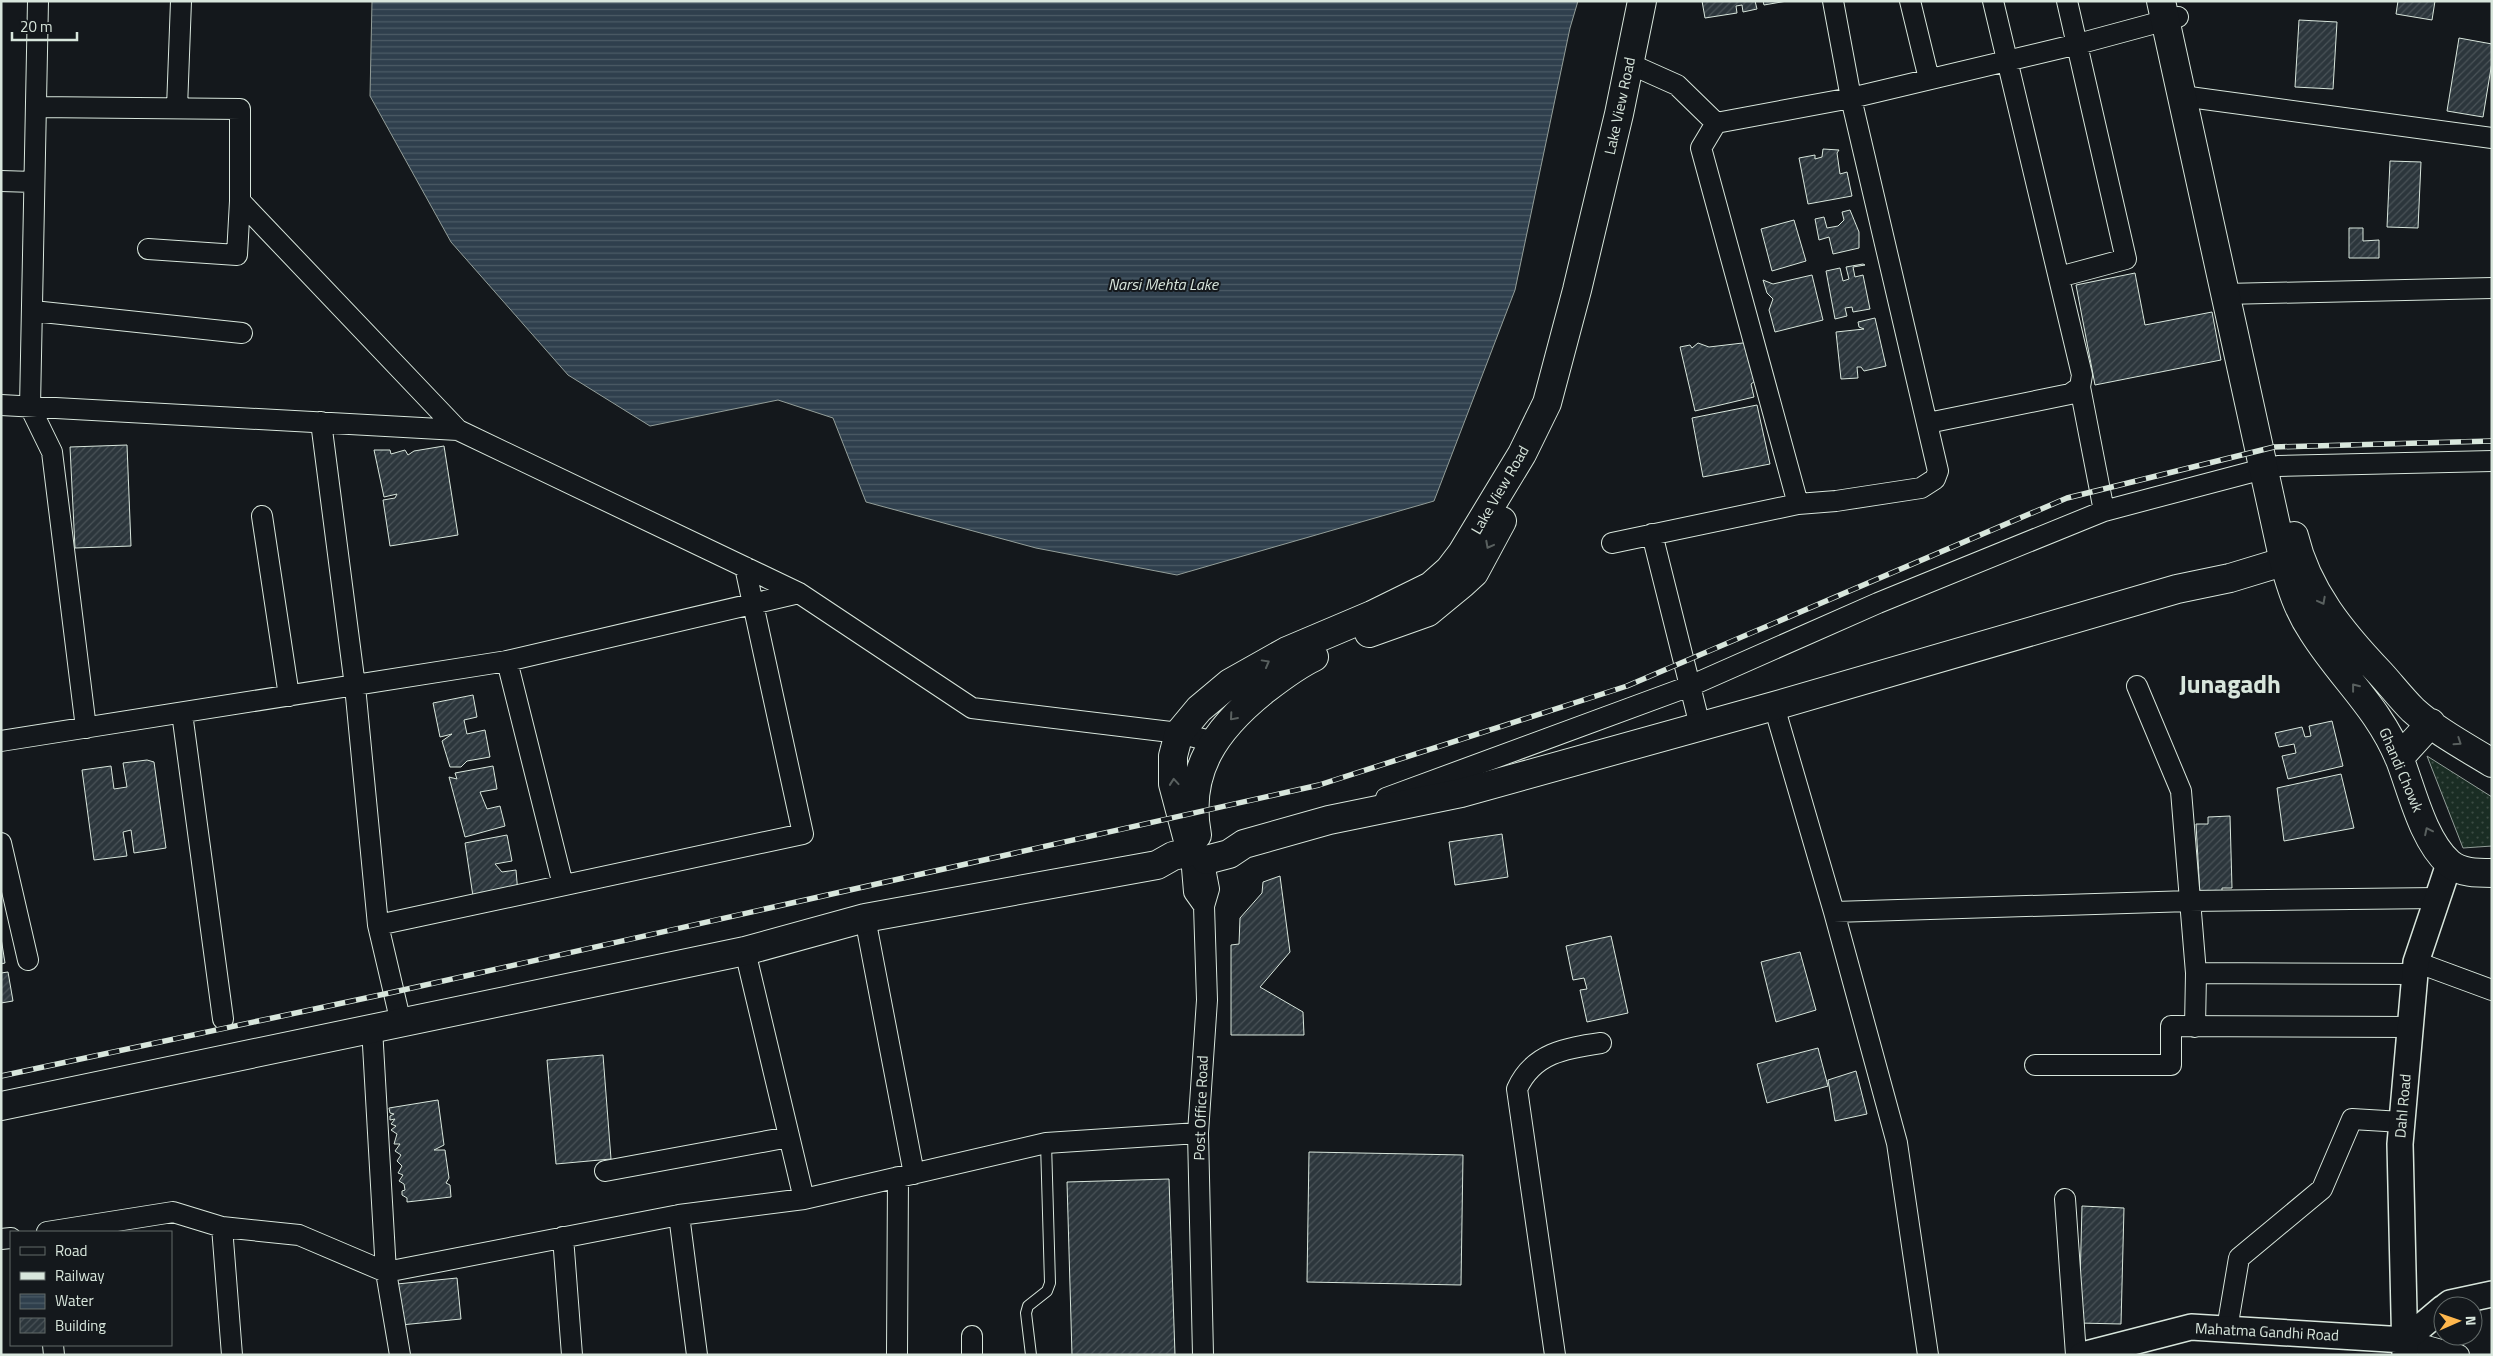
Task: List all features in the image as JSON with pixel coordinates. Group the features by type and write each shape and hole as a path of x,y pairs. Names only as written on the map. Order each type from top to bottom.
{"main road":[{"name":"Lake View Road","path":"1214,742 1237,712 1293,667 1361,636 1428,612 1474,573 1564,406 1638,67 1642,1"},
{"name":"Lake View Road","path":"1195,854 1173,784 1173,756 1179,733 1205,704 1230,683 1287,651 1372,615 1430,586 1449,570 1462,553 1522,454 1547,403 1638,67 1660,1"},
{"path":"2170,10 2231,294 2292,560 2347,638 2414,710 2492,763"},
{"path":"1,1106 745,951 865,918 1157,865 1173,856 1195,854 1226,844 1244,844 1328,820 1461,793 1774,706 2177,589 2230,578 2292,560"},
{"name":"Ghandi Chowk","path":"2292,560 2294,599 2313,633 2378,716 2399,758 2422,818 2436,847 2449,864"},
{"path":"2399,758 2431,723"},
{"path":"1195,854 1195,813 1199,777 1203,763 1214,742"},
{"path":"2449,864 2468,872 2492,874"}],"street":[{"path":"38,1 30,407 52,452 86,728"},
{"path":"177,108 181,1"},
{"path":"1612,543 1798,504 1912,489 1935,479 1938,471 1928,423 1851,98 1833,1"},
{"path":"1910,1 1929,79"},
{"path":"1993,1 2082,376 2080,387 2104,511"},
{"path":"2059,277 2126,259 2067,1"},
{"path":"1798,504 1701,148 1716,122 1851,98 2078,44 2170,10"},
{"path":"1638,67 1677,85 1716,122"},
{"path":"2188,97 2492,138"},
{"path":"36,107 240,109 240,202 237,255 148,249"},
{"path":"1,181 34,182"},
{"path":"240,202 458,430 799,593 972,708 1179,733 1214,742"},
{"path":"2231,294 2492,288"},
{"path":"33,311 242,333"},
{"path":"1928,423 2070,394 2080,387"},
{"path":"1,405 458,430"},
{"path":"320,422 355,686 378,925 401,1023"},
{"path":"1328,820 1690,686 1878,603 2104,511 2271,468 2492,461"},
{"path":"262,516 289,696"},
{"path":"1652,534 1700,726"},
{"path":"378,925 803,834 745,567"},
{"path":"1,741 507,661 753,602 799,593"},
{"path":"507,661 563,886"},
{"path":"2137,686 2181,792 2196,973 2196,1026"},
{"path":"1774,706 1834,912 1897,1143 1928,1355"},
{"path":"182,713 223,1019"},
{"path":"1,843 28,960"},
{"name":"Post Office Road","path":"1195,854 1194,892 1204,906 1207,1000 1198,1133 1203,1355"},
{"name":"Dahl Road","path":"2405,1348 2400,1144 2410,1027 2416,968 2449,864"},
{"path":"1834,912 2190,901 2437,898"},
{"path":"865,918 906,1176 897,1355"},
{"path":"745,951 804,1199"},
{"path":"2196,973 2416,968 2492,990"},
{"path":"2035,1065 2171,1065 2171,1026 2410,1027"},
{"path":"372,1028 386,1272 400,1355"},
{"path":"1555,1355 1517,1089 1524,1073 1542,1059 1572,1047 1602,1043"},
{"path":"2227,1329 2239,1258 2322,1189 2352,1119 2402,1122"},
{"path":"53,1231 173,1212 222,1227 299,1235 386,1272 679,1215 804,1199 1046,1143 1198,1133"},
{"path":"605,1171 790,1138"},
{"path":"2065,1199 2076,1355"},
{"path":"679,1215 697,1355"},
{"path":"222,1227 232,1355"},
{"path":"563,1237 572,1355"},
{"path":"2405,1348 2433,1319"},
{"name":"Mahatma Gandhi Road","path":"2082,1355 2191,1327 2227,1329 2405,1348"},
{"path":"2405,1348 2460,1355"}],"lane":[{"path":"1031,1355 1026,1313 1028,1306 1047,1291 1050,1283 1046,1143"}],"green space":[{"path":"2427,756 2492,797 2492,846 2463,848"}],"water":[{"name":"Narsi Mehta Lake","path":"372,1 1578,1 1570,28 1515,290 1434,501 1177,575 1036,548 866,502 833,418 778,400 650,426 568,375 451,242 370,96"}],"building":[{"path":"1702,1 1755,1 1757,9 1743,12 1742,5 1736,6 1737,13 1705,18"},
{"path":"1763,1 1787,1 1764,5"},
{"path":"2398,1 2435,1 2432,20 2396,14"},
{"path":"2299,20 2337,22 2333,89 2295,87"},
{"path":"2459,38 2492,44 2492,62 2483,117 2447,111"},
{"path":"1823,149 1839,150 1837,153 1840,174 1847,172 1852,196 1808,204 1799,158 1815,155 1815,159 1822,157"},
{"path":"2390,161 2421,162 2418,228 2387,227"},
{"path":"1850,210 1859,232 1859,248 1833,254 1829,237 1819,240 1815,219 1824,217 1827,228 1838,226 1844,220 1842,212"},
{"path":"1794,220 1806,261 1772,271 1761,229"},
{"path":"2349,228 2363,228 2363,241 2379,240 2379,258 2349,258"},
{"path":"1865,265 1853,267 1855,277 1863,275 1870,309 1853,312 1852,307 1845,308 1847,316 1835,319 1826,271 1840,268 1843,281 1849,279 1846,267"},
{"path":"2135,273 2145,325 2212,312 2221,360 2095,385 2076,285"},
{"path":"1812,275 1823,320 1775,332 1769,310 1773,299 1767,293 1763,280 1773,284"},
{"path":"1875,318 1886,366 1864,371 1861,367 1857,367 1858,378 1841,379 1836,332 1864,329 1859,327 1858,322"},
{"path":"1751,342 1755,381 1751,384 1754,397 1695,411 1680,347 1690,345 1692,348 1698,343 1709,347"},
{"path":"1757,405 1770,464 1703,477 1692,418"},
{"path":"127,445 131,546 75,548 70,447"},
{"path":"444,446 458,535 390,546 383,500 395,498 397,494 384,497 374,450 390,450 391,454 405,450 408,455 414,451"},
{"path":"473,695 477,717 464,720 467,734 485,730 490,757 467,761 461,767 450,767 442,741 452,734 440,737 433,703"},
{"path":"2332,721 2343,766 2288,779 2282,756 2296,753 2294,744 2279,747 2275,733 2302,727 2305,737 2311,736 2309,726"},
{"path":"147,760 154,762 166,848 134,853 131,830 123,832 127,856 94,860 82,770 111,766 114,789 127,787 123,763"},
{"path":"493,766 497,789 480,792 487,809 500,806 505,826 465,837 449,777 457,779 455,773"},
{"path":"2341,774 2354,828 2284,841 2277,788"},
{"path":"2230,816 2232,888 2222,888 2222,895 2200,895 2196,824 2208,824 2208,817"},
{"path":"1502,834 1508,877 1455,885 1449,842"},
{"path":"507,835 512,861 495,864 502,872 516,870 518,894 474,903 465,843"},
{"path":"1280,876 1290,952 1260,987 1303,1012 1304,1035 1231,1035 1231,945 1239,944 1240,918 1262,893 1263,882"},
{"path":"1611,936 1628,1013 1587,1022 1580,990 1587,989 1584,978 1573,980 1566,946"},
{"path":"1,938 5,963 1,964"},
{"path":"1800,952 1816,1010 1776,1022 1761,962"},
{"path":"8,972 13,1001 1,1003 1,973"},
{"path":"1818,1048 1828,1086 1767,1103 1757,1064"},
{"path":"603,1055 611,1159 556,1164 547,1060"},
{"path":"1856,1071 1867,1114 1835,1121 1828,1080"},
{"path":"438,1100 444,1145 434,1150 445,1150 449,1178 446,1183 450,1185 451,1197 407,1202 407,1198 402,1195 402,1191 405,1190 404,1184 399,1181 403,1175 398,1173 402,1166 397,1161 401,1155 395,1151 400,1144 394,1144 397,1134 391,1130 396,1126 391,1124 395,1119 390,1120 390,1116 394,1114 390,1113 389,1108"},
{"path":"1309,1152 1463,1155 1461,1285 1307,1282"},
{"path":"1169,1179 1175,1355 1072,1355 1067,1182"},
{"path":"2082,1206 2124,1208 2121,1324 2079,1323"},
{"path":"457,1278 461,1319 401,1325 397,1284"}],"railway":[{"path":"1,1076 394,992 1319,785 1627,686 2067,498 2274,447 2492,441"}],"district":[{"name":"Junagadh","path":"2230,684"}]}
